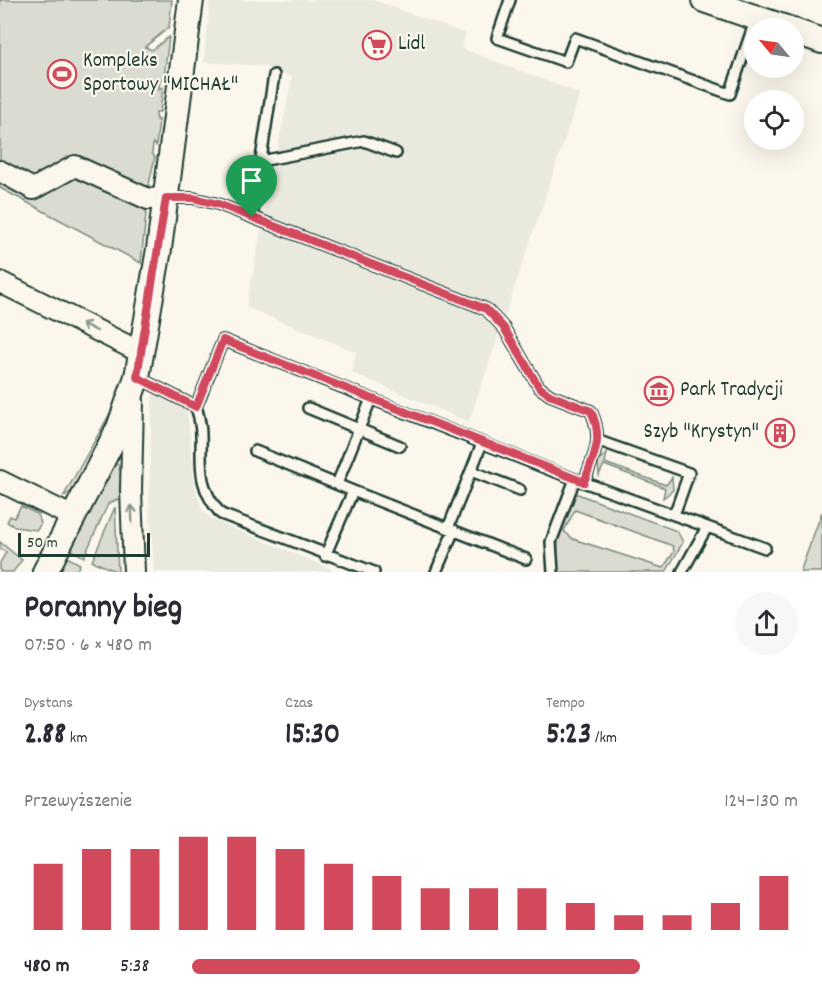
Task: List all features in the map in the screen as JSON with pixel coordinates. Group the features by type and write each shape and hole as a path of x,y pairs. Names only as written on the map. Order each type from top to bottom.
{"street":[{"path":"134,572 131,490 135,384 166,198 191,0"},
{"path":"704,0 756,18"},
{"path":"804,35 822,41"},
{"path":"0,171 33,189 75,166 148,199 166,198"},
{"path":"0,282 141,353"},
{"path":"45,572 119,428 135,384"},
{"path":"0,481 73,517"}],"lane":[{"path":"510,0 496,38 566,62 575,38 730,94 744,53"},
{"path":"252,217 274,75"},
{"path":"261,161 364,141 396,153"},
{"path":"166,198 193,198 252,217 486,309 504,328 539,387 550,395 591,411 598,427 599,441 551,542 552,572"},
{"path":"374,572 325,556 221,514 208,500 202,478 196,407 223,340 482,443 765,548"},
{"path":"135,384 196,407"},
{"path":"337,484 371,399"},
{"path":"308,408 400,446"},
{"path":"599,441 689,473 674,515"},
{"path":"436,572 482,443"},
{"path":"255,451 526,559"},
{"path":"471,471 520,490"},
{"path":"325,556 353,491"},
{"path":"682,572 707,527"}],"shaded area":[{"path":"0,0 172,0 169,27 145,47 152,50 169,37 164,77 160,80 159,89 163,87 160,112 156,112 156,120 159,120 156,146 153,143 152,154 155,157 149,184 141,263 0,188"},
{"path":"210,0 374,0 466,34 461,48 580,94 469,422 352,373 356,352 246,307 292,77 263,66 204,62"},
{"path":"152,394 182,405 187,411 196,491 203,511 211,519 331,569 330,572 154,572 149,500"},
{"path":"113,408 76,488 63,497"},
{"path":"607,453 605,463 666,485 672,477 673,490 663,498 665,488 604,465 599,475 598,461"},
{"path":"112,459 120,467 122,497 108,504 84,557 67,548"},
{"path":"575,493 677,531 683,542 666,572 557,572 558,541","holes":["575,510 673,546 674,552 663,568 573,539 564,531"]},
{"path":"21,506 37,514 41,523 37,530 15,527 7,522 10,516 14,518"},
{"path":"115,507 118,572 92,561"},
{"path":"822,512 822,572 800,572"},
{"path":"0,542 22,560 13,572 0,572 0,563 6,552 0,549"},
{"path":"63,555 80,564 76,572 54,572"}],"place":[{"name":"Lidl","path":"377,45"},
{"name":"Kompleks Sportowy \"MICHAŁ\"","path":"62,74"},
{"name":"Park Tradycji","path":"659,391"},
{"name":"Szyb \"Krystyn\"","path":"780,433"}],"route":[{"path":"166,198 193,198 218,204 252,217 486,309 504,328 539,387 550,395 591,411 598,427 599,441 584,482 223,340 196,407 137,377 166,198"}]}
